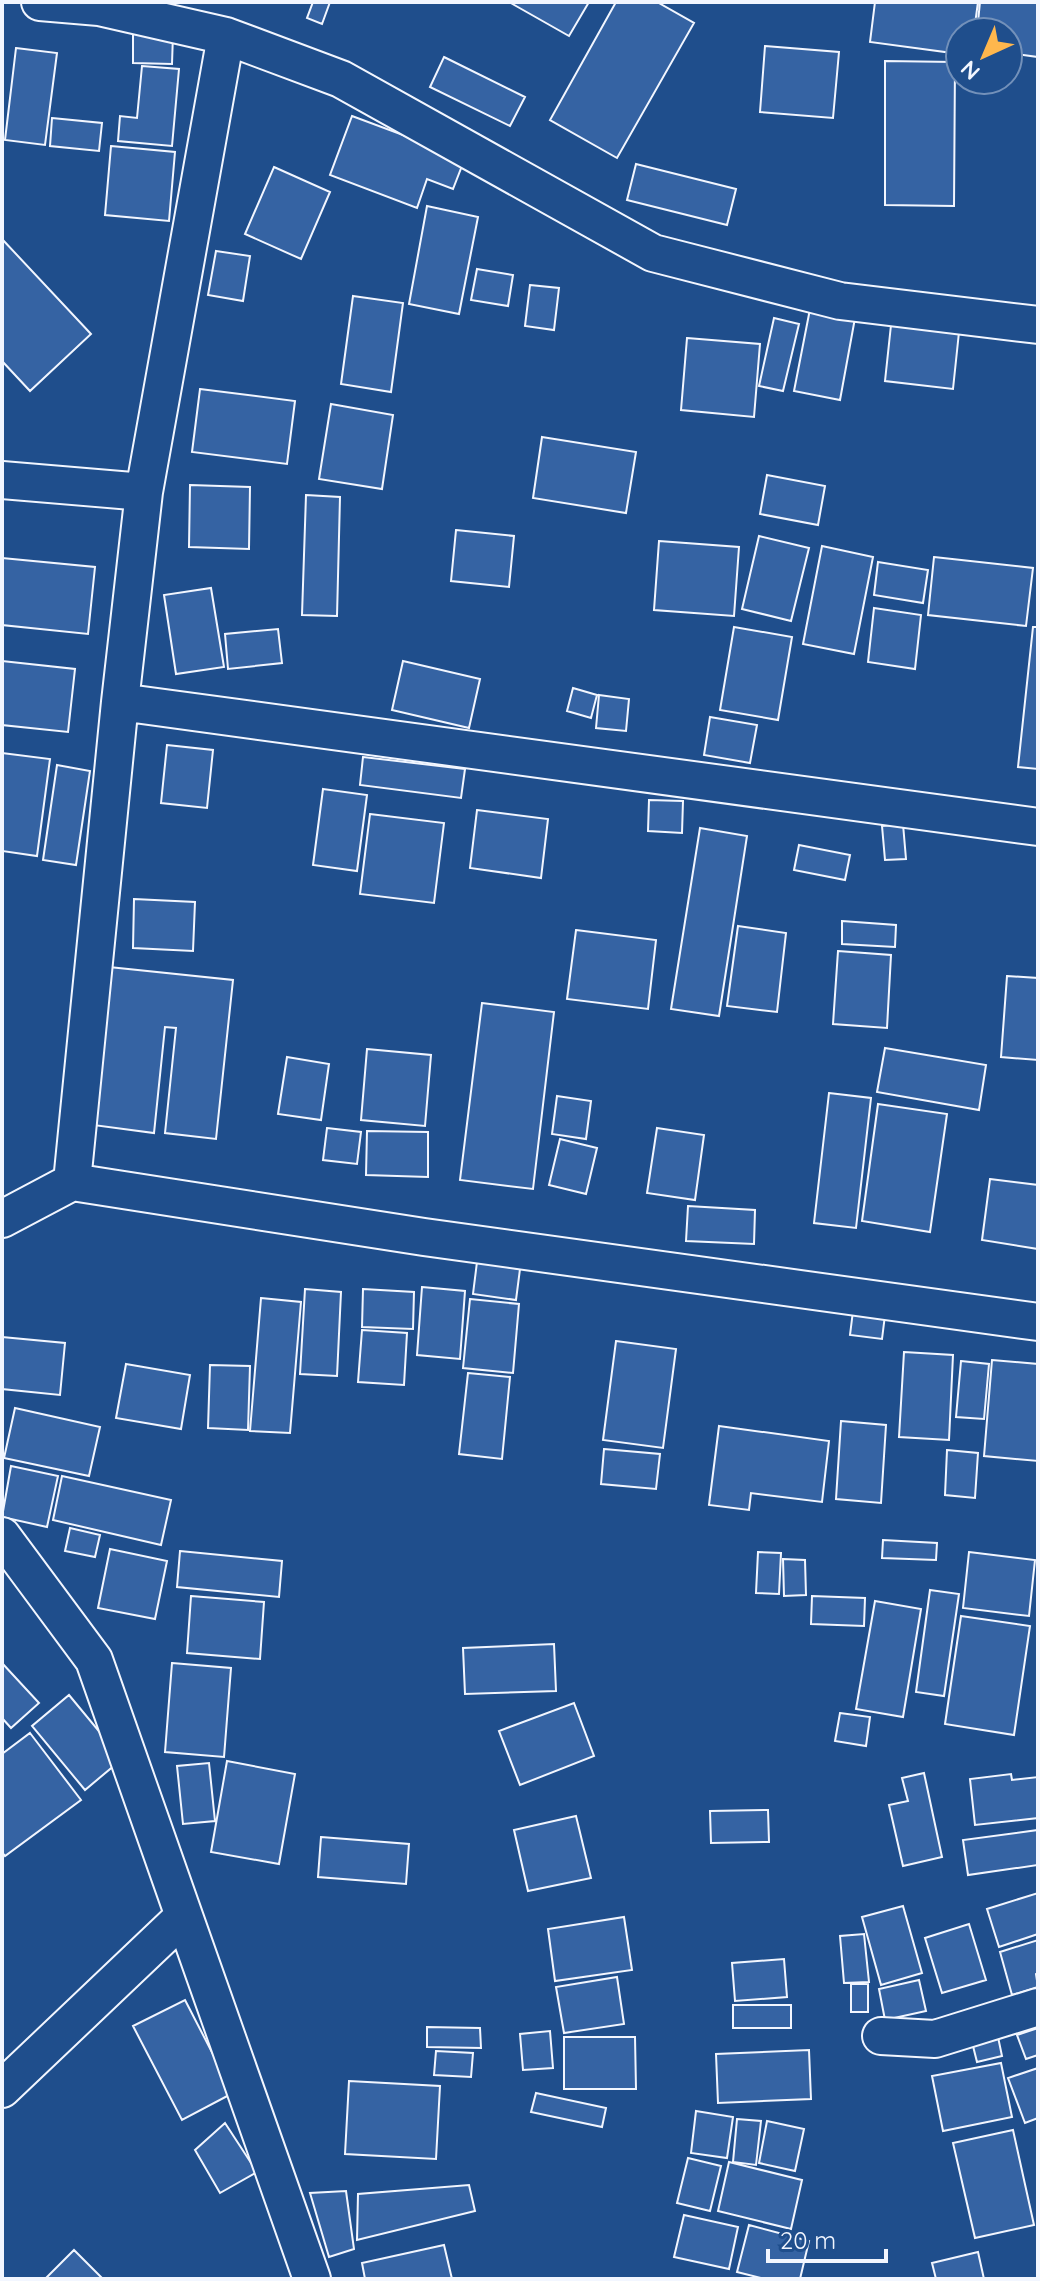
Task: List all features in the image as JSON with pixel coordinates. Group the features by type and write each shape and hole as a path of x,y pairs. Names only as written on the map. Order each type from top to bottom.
{"street":[{"path":"40,2 99,7 226,36 341,79 653,253 840,301 1038,325"},
{"path":"72,1182 144,492 226,36"},
{"path":"2,480 144,492"},
{"path":"120,702 1038,827"},
{"path":"2,1219 72,1182 424,1237 1038,1322"},
{"path":"2,1536 94,1660 312,2279"},
{"path":"2,2089 184,1916"},
{"path":"881,2036 935,2039 1038,2007"}],"building":[{"path":"313,2 330,2 322,24 307,18"},
{"path":"509,2 589,2 569,36"},
{"path":"616,2 657,2 694,23 617,158 550,120"},
{"path":"875,2 978,2 976,16 944,16 944,52 870,42"},
{"path":"980,2 1038,2 1038,57 1024,55 1024,16 979,16"},
{"path":"133,32 173,34 172,64 133,63"},
{"path":"765,46 839,52 833,118 760,112"},
{"path":"16,48 57,53 45,145 5,140"},
{"path":"444,57 525,97 510,126 430,87"},
{"path":"885,61 944,62 944,96 955,96 954,206 885,205"},
{"path":"142,66 179,69 172,146 118,141 120,116 137,118"},
{"path":"352,116 465,158 453,189 427,179 417,208 330,175"},
{"path":"52,118 102,123 99,151 50,146"},
{"path":"111,146 175,152 169,221 105,215"},
{"path":"636,164 736,189 727,225 627,200"},
{"path":"274,167 330,192 301,259 245,234"},
{"path":"427,206 478,217 459,314 409,304"},
{"path":"2,239 91,334 30,391 2,361"},
{"path":"216,251 250,256 243,301 208,295"},
{"path":"477,269 513,275 508,306 471,300"},
{"path":"530,285 559,288 554,330 525,326"},
{"path":"353,296 403,303 391,392 341,384"},
{"path":"810,309 855,318 840,400 794,391"},
{"path":"774,318 799,324 783,391 759,386"},
{"path":"891,325 959,332 953,389 885,381"},
{"path":"687,338 760,344 754,417 681,410"},
{"path":"200,389 295,401 287,464 192,452"},
{"path":"331,404 393,415 382,489 319,479"},
{"path":"542,437 636,452 626,513 533,498"},
{"path":"767,475 825,486 818,525 760,514"},
{"path":"190,485 250,487 249,549 189,547"},
{"path":"306,495 340,497 337,616 302,615"},
{"path":"456,530 514,536 509,587 451,581"},
{"path":"759,536 809,548 791,621 742,609"},
{"path":"659,541 739,547 734,616 654,610"},
{"path":"822,546 873,557 854,654 803,644"},
{"path":"934,557 1033,568 1026,626 928,615"},
{"path":"2,558 95,567 88,634 2,625"},
{"path":"878,562 928,570 923,603 874,595"},
{"path":"211,588 224,667 176,674 164,595"},
{"path":"874,608 921,615 915,669 868,662"},
{"path":"734,627 792,637 778,720 720,710"},
{"path":"1033,627 1038,627 1038,769 1018,767"},
{"path":"278,629 282,663 228,669 225,634"},
{"path":"2,661 75,669 68,732 2,725"},
{"path":"403,661 480,679 469,728 392,710"},
{"path":"573,688 597,695 591,718 567,711"},
{"path":"599,695 629,699 626,731 596,728"},
{"path":"710,717 757,725 750,763 704,755"},
{"path":"167,745 213,750 207,808 161,803"},
{"path":"2,753 50,759 37,856 2,851"},
{"path":"363,757 465,769 461,798 360,785"},
{"path":"57,765 90,771 76,865 43,860"},
{"path":"323,789 367,795 357,871 313,865"},
{"path":"649,800 683,801 682,833 648,831"},
{"path":"477,810 548,819 541,878 470,868"},
{"path":"370,814 444,823 434,903 360,894"},
{"path":"903,824 906,859 885,860 882,826"},
{"path":"700,828 747,836 719,1016 671,1009"},
{"path":"799,845 850,855 845,880 794,870"},
{"path":"134,899 195,902 193,951 133,948"},
{"path":"842,921 896,925 895,947 842,944"},
{"path":"738,926 786,933 777,1012 727,1006"},
{"path":"576,930 656,940 648,1009 567,999"},
{"path":"838,951 891,955 887,1028 833,1024"},
{"path":"109,967 233,980 216,1139 165,1133 176,1028 165,1027 154,1133 93,1125"},
{"path":"1007,976 1038,978 1038,1060 1001,1057"},
{"path":"482,1003 554,1012 533,1189 460,1180"},
{"path":"885,1048 986,1065 979,1110 877,1092"},
{"path":"367,1049 431,1055 425,1126 361,1120"},
{"path":"287,1057 329,1064 321,1120 278,1114"},
{"path":"829,1093 871,1098 856,1228 814,1223"},
{"path":"557,1096 591,1101 586,1139 552,1134"},
{"path":"878,1104 947,1114 930,1232 862,1221"},
{"path":"327,1128 361,1132 357,1164 323,1160"},
{"path":"657,1128 704,1135 695,1200 647,1193"},
{"path":"367,1131 428,1132 428,1177 366,1175"},
{"path":"560,1139 597,1148 586,1194 549,1185"},
{"path":"990,1179 1038,1185 1038,1249 982,1240"},
{"path":"688,1206 755,1210 754,1244 686,1241"},
{"path":"477,1262 520,1269 516,1300 473,1294"},
{"path":"422,1287 465,1291 460,1359 417,1355"},
{"path":"305,1289 341,1292 337,1376 300,1374"},
{"path":"363,1289 414,1292 413,1329 362,1327"},
{"path":"261,1298 301,1302 290,1433 250,1431"},
{"path":"470,1299 519,1304 513,1373 463,1368"},
{"path":"853,1311 885,1315 882,1339 850,1335"},
{"path":"362,1330 407,1333 404,1385 358,1382"},
{"path":"2,1337 65,1343 60,1395 2,1389"},
{"path":"616,1341 676,1349 663,1448 603,1440"},
{"path":"904,1352 953,1355 949,1440 899,1437"},
{"path":"992,1360 1038,1364 1038,1461 984,1456"},
{"path":"961,1361 989,1364 984,1419 956,1417"},
{"path":"126,1364 190,1375 181,1429 116,1418"},
{"path":"210,1365 250,1366 248,1430 208,1428"},
{"path":"468,1373 510,1377 502,1459 459,1454"},
{"path":"15,1408 100,1427 89,1476 4,1458"},
{"path":"841,1421 886,1425 881,1503 836,1499"},
{"path":"719,1426 829,1441 822,1502 751,1493 749,1510 709,1505"},
{"path":"604,1449 660,1454 656,1489 601,1484"},
{"path":"947,1450 978,1453 975,1498 945,1495"},
{"path":"11,1466 58,1476 47,1527 2,1517"},
{"path":"62,1476 171,1500 161,1545 53,1520"},
{"path":"70,1528 100,1535 95,1557 65,1551"},
{"path":"883,1540 937,1543 936,1560 882,1558"},
{"path":"110,1549 167,1561 155,1619 98,1608"},
{"path":"180,1551 282,1561 279,1597 177,1587"},
{"path":"758,1552 781,1553 779,1594 756,1593"},
{"path":"969,1552 1035,1560 1029,1616 963,1608"},
{"path":"783,1559 805,1560 806,1595 784,1596"},
{"path":"930,1590 959,1594 944,1696 916,1692"},
{"path":"191,1596 264,1602 260,1659 187,1653"},
{"path":"812,1596 865,1598 864,1626 811,1624"},
{"path":"875,1601 921,1609 903,1717 856,1709"},
{"path":"961,1616 1030,1626 1014,1735 945,1724"},
{"path":"554,1644 556,1691 465,1694 463,1648"},
{"path":"2,1663 39,1703 11,1728 2,1718"},
{"path":"172,1663 231,1668 224,1757 165,1752"},
{"path":"69,1695 122,1759 85,1790 32,1726"},
{"path":"574,1703 594,1756 520,1785 499,1731"},
{"path":"840,1713 870,1717 866,1746 835,1741"},
{"path":"30,1733 81,1800 5,1856 2,1852 2,1754"},
{"path":"227,1761 295,1774 279,1864 211,1852"},
{"path":"209,1763 215,1821 183,1824 177,1766"},
{"path":"924,1773 942,1857 903,1866 889,1805 908,1801 902,1778"},
{"path":"1011,1774 1012,1780 1038,1777 1038,1818 975,1825 970,1779"},
{"path":"768,1810 769,1842 711,1843 710,1811"},
{"path":"576,1816 591,1878 528,1891 514,1830"},
{"path":"1038,1830 1038,1865 968,1875 963,1840"},
{"path":"321,1837 409,1844 406,1884 318,1877"},
{"path":"1038,1893 1038,1934 999,1947 987,1909"},
{"path":"903,1906 922,1973 881,1985 862,1917"},
{"path":"624,1917 632,1970 555,1981 548,1929"},
{"path":"969,1924 986,1980 942,1993 925,1938"},
{"path":"864,1934 869,1982 844,1983 840,1936"},
{"path":"1038,1940 1038,1987 1012,1995 1000,1952"},
{"path":"784,1959 787,1997 735,2001 732,1963"},
{"path":"617,1977 624,2024 564,2033 556,1987"},
{"path":"919,1980 926,2011 885,2020 879,1989"},
{"path":"851,1984 868,1984 868,2012 851,2012"},
{"path":"185,2000 233,2093 182,2120 133,2026"},
{"path":"733,2005 791,2005 791,2028 733,2028"},
{"path":"427,2027 480,2028 481,2048 427,2047"},
{"path":"1038,2028 1038,2055 1026,2059 1017,2035"},
{"path":"550,2031 553,2068 523,2070 520,2034"},
{"path":"564,2037 635,2037 636,2089 564,2089"},
{"path":"998,2037 1002,2056 977,2062 972,2042"},
{"path":"809,2050 811,2099 718,2103 716,2054"},
{"path":"436,2051 473,2053 471,2077 434,2075"},
{"path":"1001,2063 1012,2117 943,2131 932,2076"},
{"path":"1038,2068 1038,2118 1025,2123 1008,2078"},
{"path":"349,2081 440,2086 436,2159 345,2154"},
{"path":"536,2093 606,2108 602,2127 531,2112"},
{"path":"696,2111 733,2117 727,2158 691,2153"},
{"path":"737,2119 761,2121 756,2165 733,2162"},
{"path":"767,2121 804,2129 795,2171 759,2163"},
{"path":"225,2123 257,2172 220,2193 195,2150"},
{"path":"1013,2130 1034,2225 975,2238 953,2143"},
{"path":"688,2158 721,2166 710,2211 677,2203"},
{"path":"729,2162 802,2180 791,2229 718,2211"},
{"path":"469,2185 475,2211 357,2240 358,2194"},
{"path":"346,2191 354,2249 329,2257 310,2193"},
{"path":"684,2215 738,2227 729,2269 674,2257"},
{"path":"749,2225 809,2241 800,2279 765,2279 737,2272"},
{"path":"444,2245 452,2279 365,2279 362,2263"},
{"path":"74,2250 103,2279 45,2279"},
{"path":"978,2252 984,2279 936,2279 932,2263"}]}
